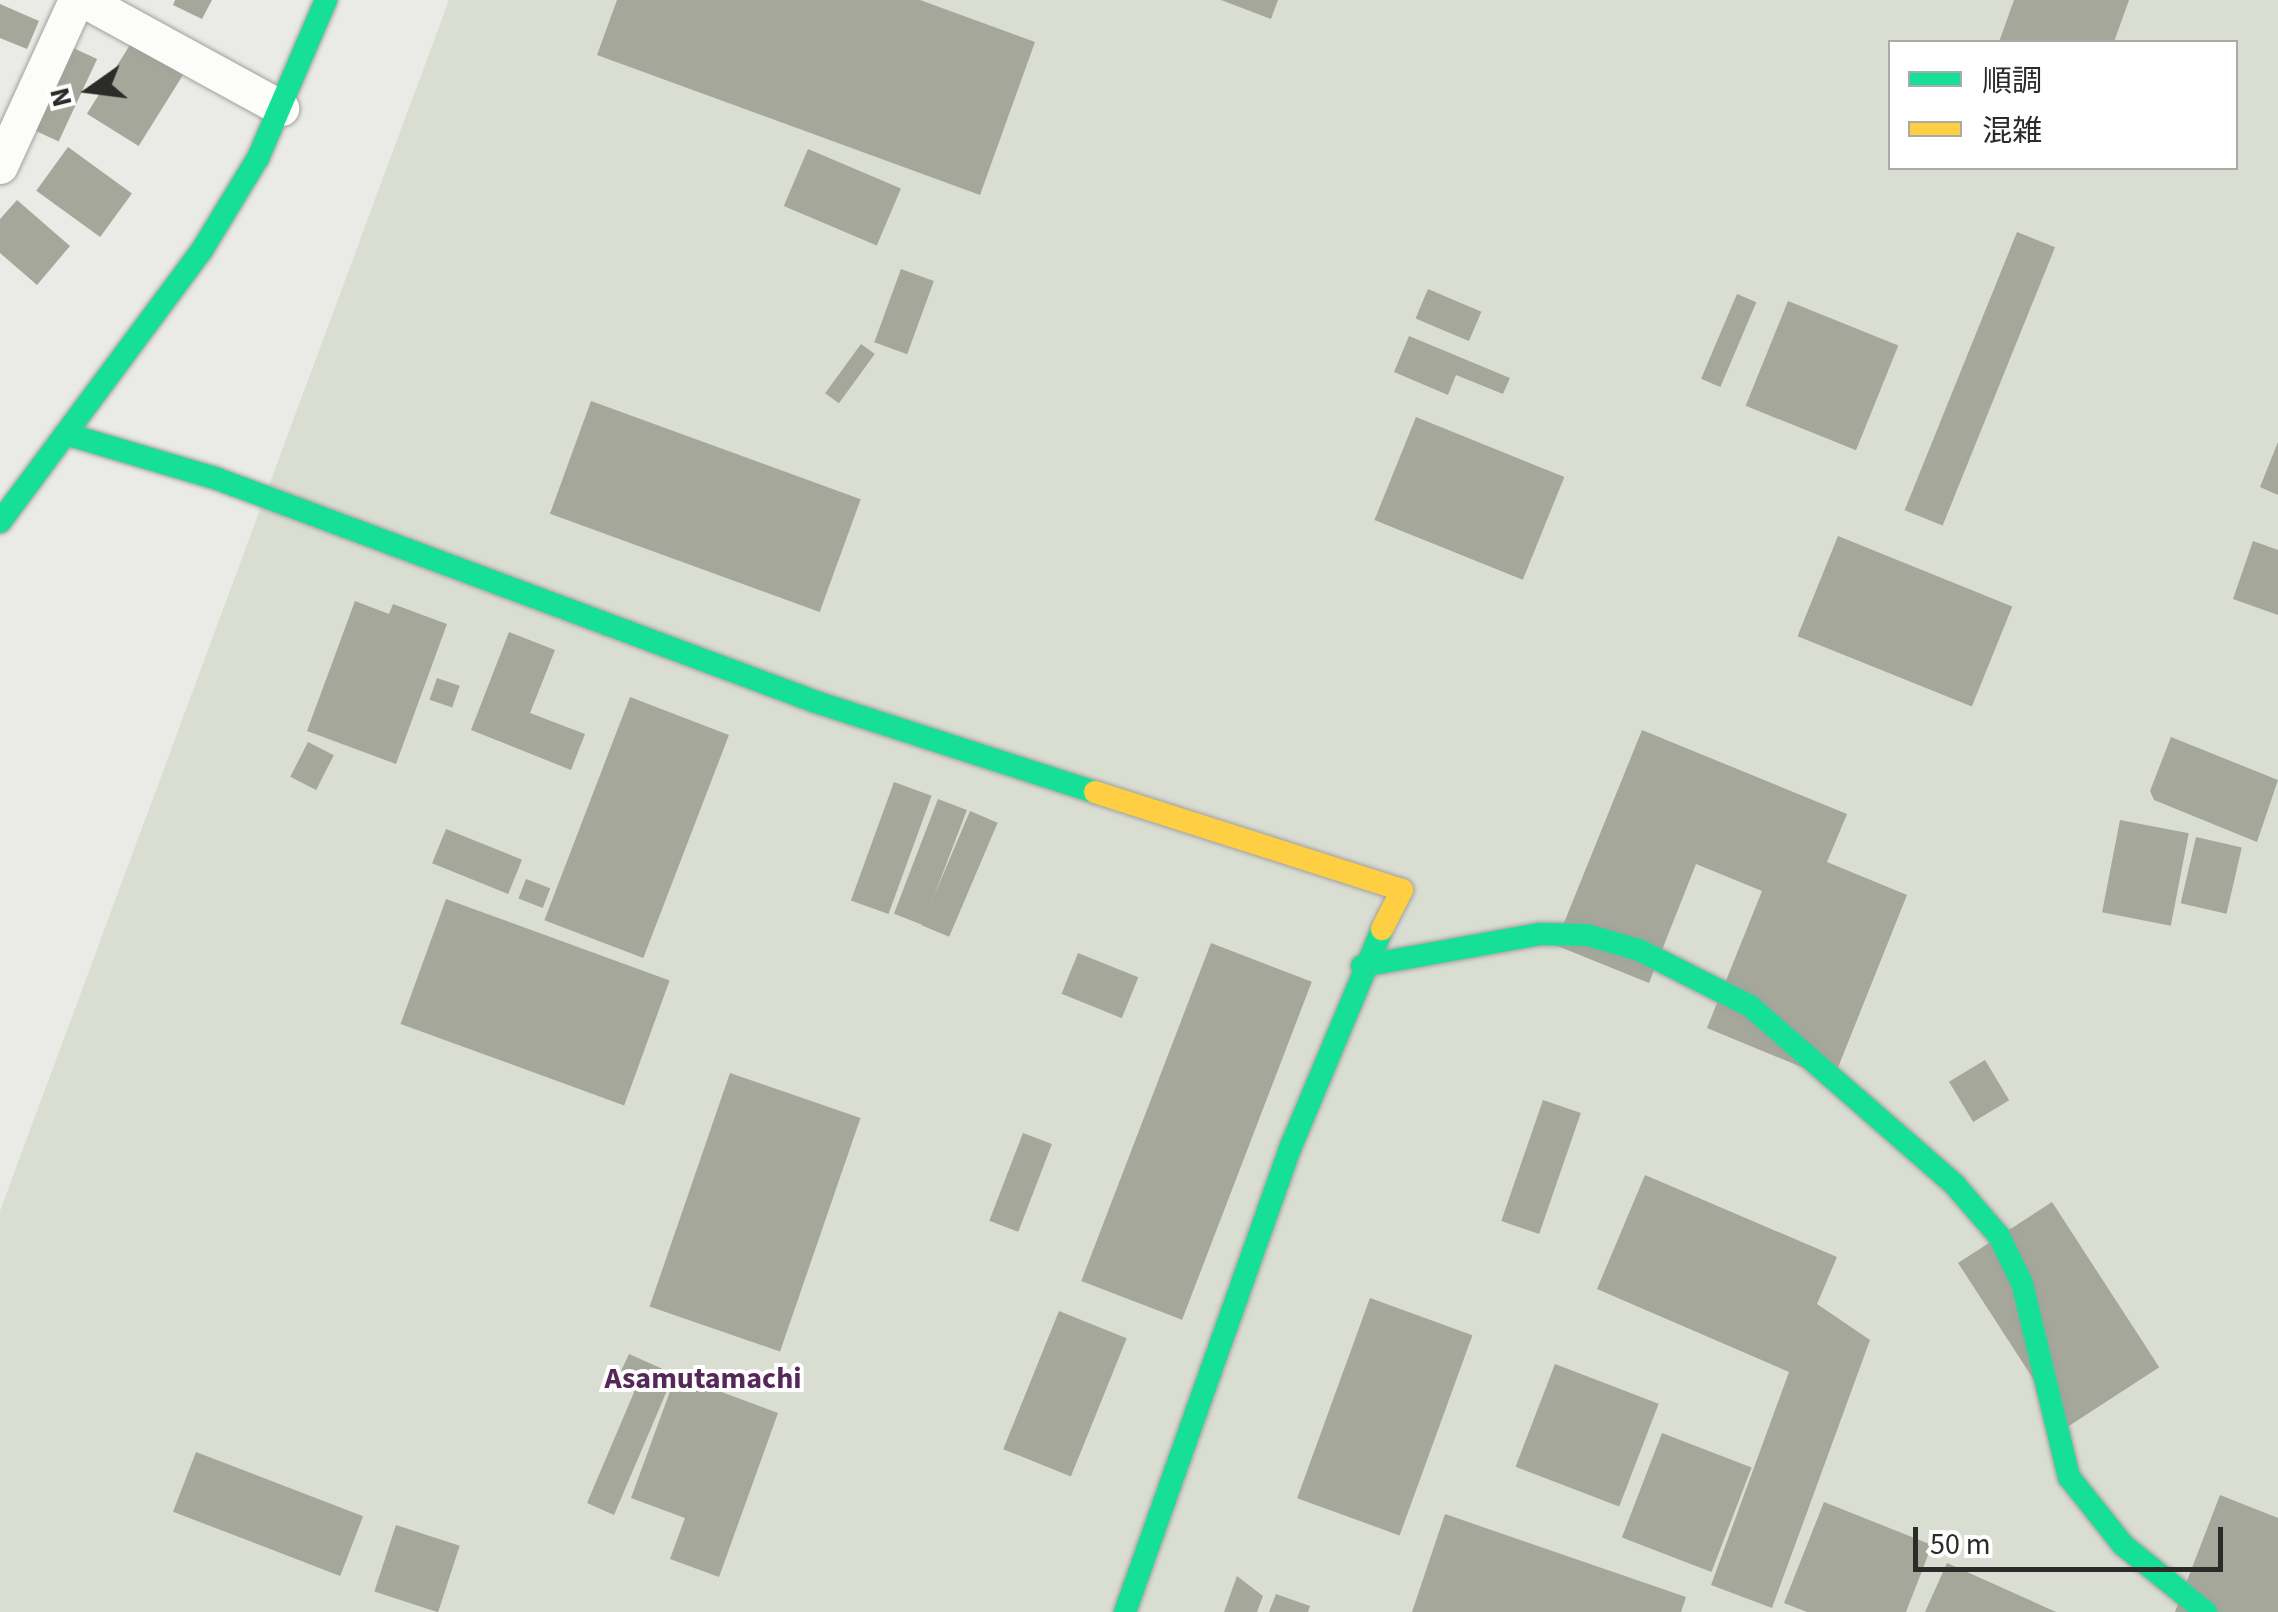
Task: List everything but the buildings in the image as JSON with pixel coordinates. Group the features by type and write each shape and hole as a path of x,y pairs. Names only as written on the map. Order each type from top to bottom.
{"street":[{"path":"0,166 76,0"},
{"path":"84,0 281,108"},
{"path":"0,522 202,250 281,108 326,0"},
{"path":"66,434 215,478 816,702 1402,890 1362,966 1125,1612"},
{"path":"1362,966 1539,934 1587,934 1639,950 1750,1006 1954,1184 1999,1236 2022,1282 2069,1477 2123,1546 2206,1612"}],"shaded area":[{"path":"449,0 2278,0 2278,1612 0,1612 0,1211"}],"traffic: fast":[{"path":"0,522 202,250 258,158 326,0"},
{"path":"66,434 215,478 816,702 1095,792"},
{"path":"1125,1612 1291,1146 1382,929"},
{"path":"1362,966 1539,934 1587,935 1639,950 1750,1006 1954,1184 1999,1236 2022,1283 2069,1477 2123,1545 2206,1612"}],"traffic: slow":[{"path":"1095,792 1402,890 1382,929"}],"district":[{"name":"Asamutamachi","path":"703,1379"}]}
